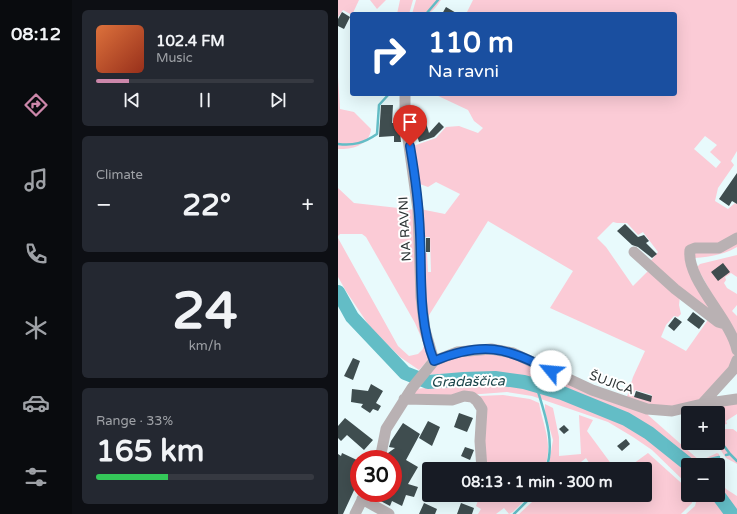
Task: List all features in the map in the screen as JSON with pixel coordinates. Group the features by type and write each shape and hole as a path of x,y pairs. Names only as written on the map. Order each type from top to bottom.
{"street":[{"name":"NA RAVNI","path":"405,96 405,117 418,210 421,297 431,364"},
{"path":"737,238 719,248 695,248 690,250 689,256 696,277 733,337 737,350"},
{"path":"634,252 675,289 718,322 725,324"},
{"name":"ŠUJICA","path":"431,364 457,352 491,348 513,353 573,382 624,402 647,409 672,411 702,404 737,399"},
{"path":"702,404 733,370 737,360"},
{"path":"382,450 386,429 404,399 431,364"},
{"path":"404,399 452,400 464,396 472,397 477,401 482,409 481,462"},
{"path":"355,514 361,502"},
{"path":"372,502 389,514"}],"shaded area":[{"path":"338,0 359,0 353,12 350,12 350,14 343,10 338,17"},
{"path":"370,0 386,0 377,9"},
{"path":"400,0 413,0 410,12 397,12"},
{"path":"416,0 441,0 435,9 430,12 413,12"},
{"path":"473,0 737,0 737,151 731,161 734,165 718,188 715,201 728,209 735,203 737,204 737,234 721,245 689,247 720,319 649,263 658,252 643,232 638,235 627,223 613,222 597,238 606,247 633,286 650,269 680,296 679,305 681,314 678,317 674,316 666,325 661,337 686,351 710,317 720,325 728,336 734,349 735,362 700,400 662,408 626,400 633,377 645,351 550,308 573,271 488,221 426,320 423,253 427,253 428,272 431,272 430,237 421,237 420,209 445,214 460,194 436,182 428,187 417,183 413,146 436,138 446,127 459,126 478,133 483,128 474,121 468,110 438,96 677,96 677,12 467,12","holes":["705,136 717,145 710,152 721,162 716,168 694,149","635,390 652,395 650,401 633,396"]},
{"path":"338,77 340,109 354,112 371,129 370,134 364,143 348,149 338,149"},
{"path":"338,188 354,203 416,210 428,360 419,370 400,357 370,327 338,277 338,238 398,346 409,356 418,354 423,349 424,344 415,323 366,237 362,234 340,234 338,236"},
{"path":"737,242 737,247 727,252 694,258 693,251"},
{"path":"737,255 737,277 731,273 725,277 726,280 724,283 727,288 737,294 737,305 732,311 737,316 737,340 697,267 700,264"},
{"path":"473,354 505,354 649,413 648,415 681,444 681,450 688,450 697,458 686,458 657,433 636,418 542,381 512,375 476,372 426,375 433,367 442,361"},
{"path":"486,382 521,385 533,391 556,396 629,424 660,445 681,466 681,478 652,450 608,422 532,396 507,392 442,397 410,396 415,389"},
{"path":"503,395 530,399 539,403 548,444 546,462 483,462 478,396"},
{"path":"737,401 737,414 726,421 727,424 725,424 725,406 716,406"},
{"path":"545,404 553,408 559,437 559,456 581,454 579,415 593,420 587,431 610,462 589,462 586,458 581,462 549,462 553,440 545,412"},
{"path":"725,429 733,429 737,432 737,464 726,458 721,450 725,450"},
{"path":"648,453 681,483 681,502 692,503 681,514 519,514 532,502 652,502 652,462 636,462"},
{"path":"717,453 719,454 720,458 706,458"},
{"path":"725,488 737,496 737,512 725,497"},
{"path":"477,502 523,502 509,514 504,508 496,514 478,514 481,509 476,506"},
{"path":"696,502 718,502 728,514 686,514 695,506"}],"building":[{"path":"446,7 455,12 443,12"},
{"path":"342,12 350,17 344,29 338,26 338,19"},
{"path":"381,105 393,105 392,123 399,123 401,142 394,142 394,136 379,137"},
{"path":"439,122 444,127 434,137 419,142 414,126 426,123 429,133"},
{"path":"737,173 737,204 732,201 729,206 719,199"},
{"path":"625,224 638,237 644,235 649,241 646,243 657,254 652,258 638,247 632,245 617,231"},
{"path":"426,238 430,238 430,252 426,252"},
{"path":"723,263 730,272 718,281 711,272"},
{"path":"693,312 705,321 699,329 687,320"},
{"path":"675,317 682,322 674,331 668,326"},
{"path":"353,358 360,361 353,380 344,376"},
{"path":"371,384 383,391 376,403 381,406 378,411 373,409 370,413 361,407 363,404 351,402 352,389 368,391"},
{"path":"636,391 652,396 651,402 634,397"},
{"path":"459,413 473,418 467,432 454,427"},
{"path":"345,418 373,440 364,450 347,435 341,441 338,438 338,426"},
{"path":"428,421 440,427 432,446 419,438"},
{"path":"403,423 420,434 406,460 418,467 408,484 418,487 414,497 406,495 402,506 394,502 402,502 402,450 392,450 395,448 389,447 391,441"},
{"path":"564,425 569,430 564,434 559,429"},
{"path":"626,439 630,444 622,451 617,446"},
{"path":"465,447 474,450 470,460 461,456"},
{"path":"342,453 350,457 350,499 343,514 338,514 338,454 341,456"},
{"path":"382,502 392,502 390,506"},
{"path":"424,503 437,509 435,514 419,514"},
{"path":"461,503 474,508 472,514 457,514"}],"waterway":[{"path":"428,12 438,0"},
{"path":"338,144 349,145 358,143 368,140 377,134 379,105 387,96"},
{"name":"Gradaščica","path":"338,292 352,317 405,373 428,382 495,378 524,382 562,393 626,419 649,433 681,459"},
{"path":"536,385 548,427 550,448 548,462"},
{"path":"725,447 730,454"},
{"path":"726,455 730,454 737,461"},
{"path":"715,458 719,457"},
{"path":"514,514 526,502"},
{"name":"Gradaščica","path":"723,502 732,514"}],"route":[{"path":"410,146 420,233 421,297 425,330 434,361 457,352 491,348 513,353 551,371"}]}
